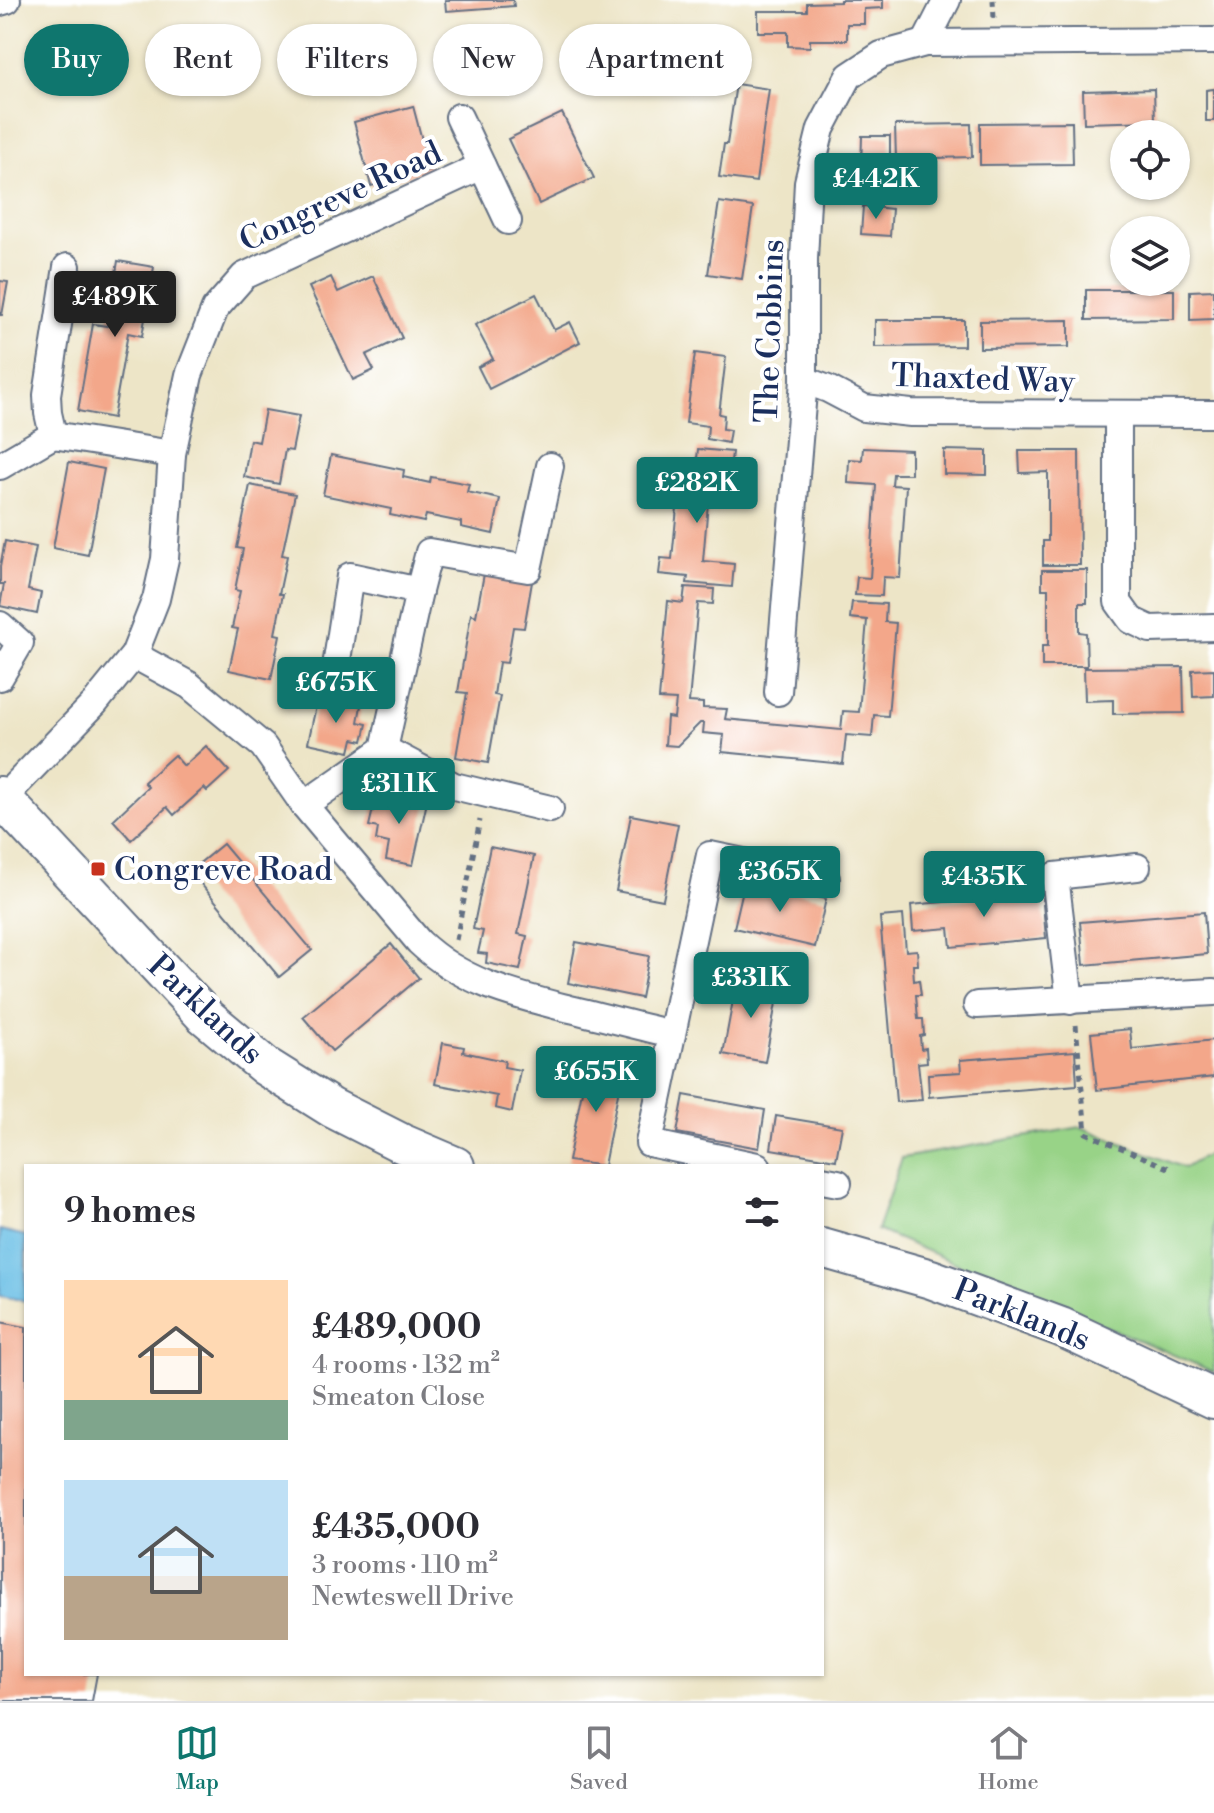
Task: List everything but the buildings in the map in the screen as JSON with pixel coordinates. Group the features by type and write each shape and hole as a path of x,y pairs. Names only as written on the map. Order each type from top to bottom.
{"street":[{"path":"0,2 7,0"},
{"path":"947,0 925,43 1214,41"},
{"name":"The Cobbins","path":"778,692 804,380 804,259 808,182 821,129 849,76 881,55 925,43"},
{"name":"Congreve Road","path":"459,117 508,221"},
{"name":"Congreve Road","path":"1,798 95,703 134,655 156,599 165,559 172,454 189,375 215,309 244,276 482,166"},
{"path":"53,435 47,395 67,267"},
{"name":"Thaxted Way","path":"804,380 864,408 911,413 1214,414"},
{"name":"Thaxted Way","path":"1118,415 1118,602 1131,620 1150,629 1214,627"},
{"path":"0,466 53,435 172,454"},
{"path":"304,805 384,749 429,552 528,569 550,466"},
{"path":"335,673 350,576 419,591"},
{"path":"0,625 20,643 0,677"},
{"path":"134,655 189,685 263,746 304,805 419,942 451,968 502,992 672,1034"},
{"path":"384,749 454,786 550,809"},
{"name":"Parklands","path":"1,798 204,1015 265,1066 332,1108 450,1164"},
{"path":"748,1164 649,1143 710,855 826,879"},
{"path":"1070,1001 1055,876 1137,867"},
{"path":"977,1005 1214,992"},
{"name":"Parklands","path":"824,1249 931,1279 1061,1327 1214,1399"}],"path":[{"path":"451,968 485,794"},
{"path":"1070,1001 1077,1027 1086,1133 1171,1169"}],"green space":[{"path":"1081,1127 1184,1168 1214,1151 1214,1372 877,1230 902,1158"}],"water":[{"path":"0,1230 24,1236 24,1301 0,1296"}],"place":[{"name":"Congreve Road","path":"98,869"}]}
